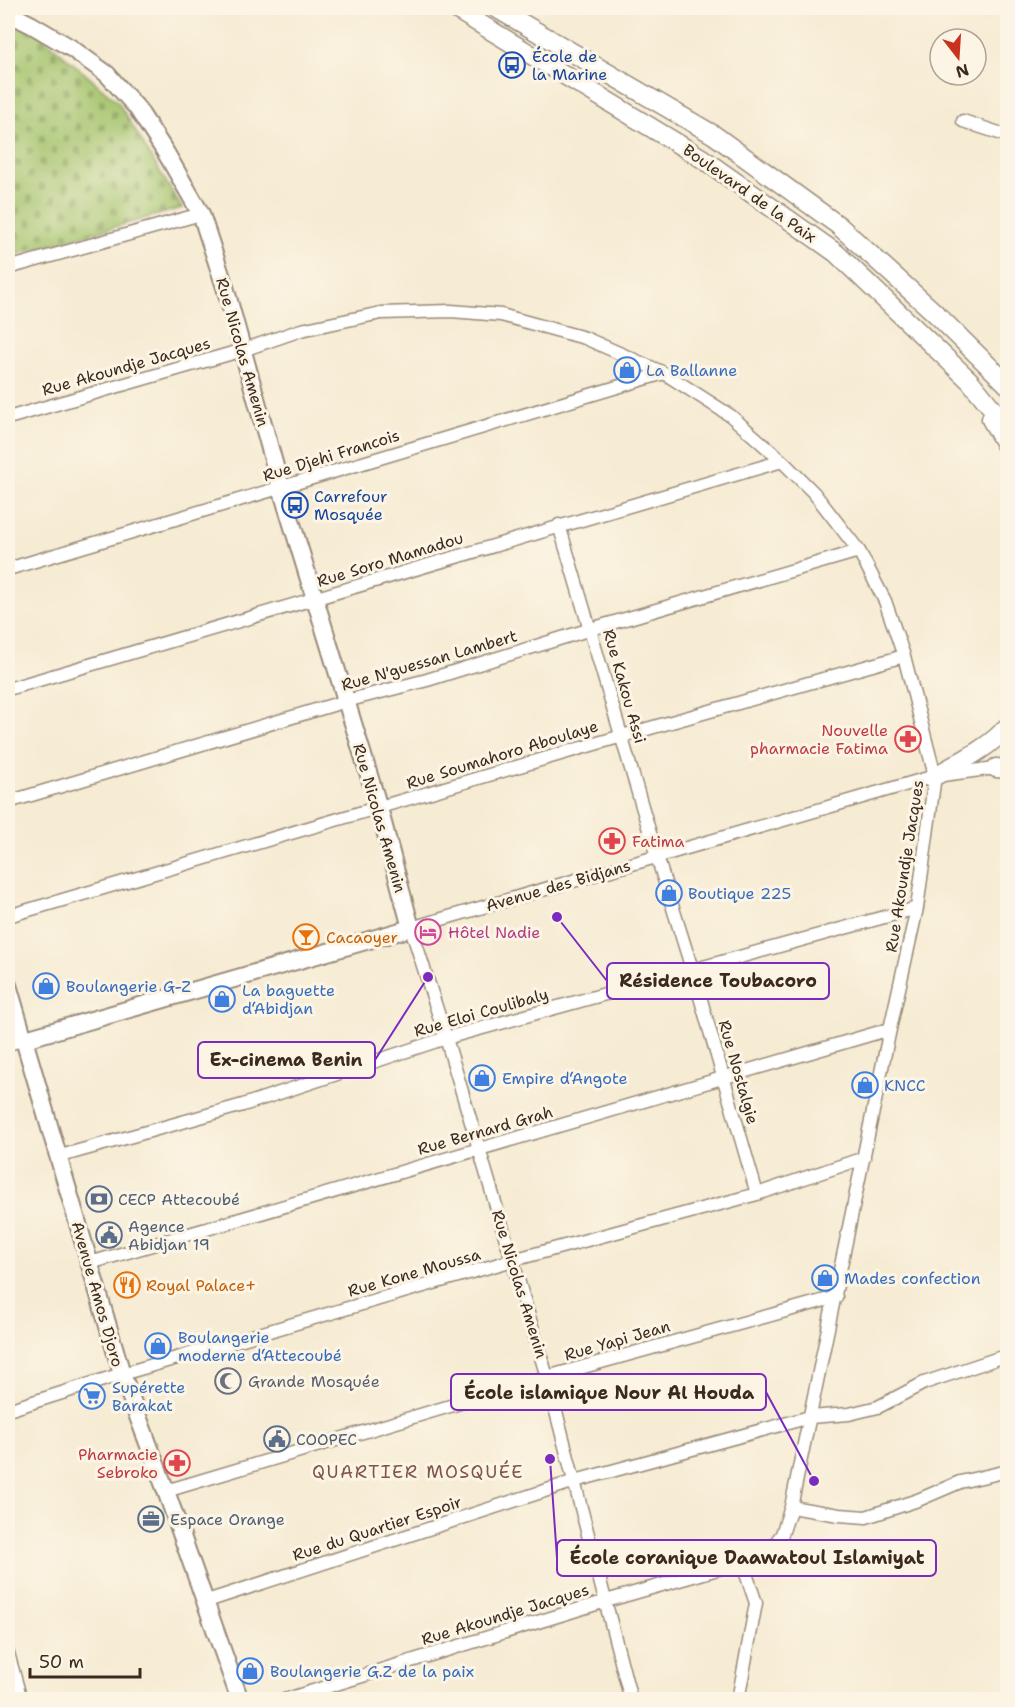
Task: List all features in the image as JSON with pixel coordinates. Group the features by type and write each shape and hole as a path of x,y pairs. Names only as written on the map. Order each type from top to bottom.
{"main road":[{"name":"Boulevard de la Paix","path":"454,8 703,159 836,253 970,381 1008,428"},
{"name":"Boulevard de la Paix","path":"496,8 714,135 838,225 934,312 1008,385"},
{"path":"970,381 1008,449"},
{"path":"935,777 985,746 1008,726"}],"street":[{"name":"Rue Nicolas Amenin","path":"8,13 71,48 107,74 137,108 201,214 243,350 280,488 379,808 411,928 548,1377 631,1700"},
{"path":"963,121 1008,136"},
{"path":"8,268 201,214"},
{"name":"Rue Akoundje Jacques","path":"8,418 243,350 301,330 381,313 451,310 501,315 585,338 664,372 731,416 814,493 860,551 885,601 904,656 935,777 917,908 791,1507 782,1534 772,1548 742,1562 606,1600 284,1700"},
{"name":"Rue Djehi Francois","path":"8,569 664,372"},
{"name":"Rue Soro Mamadou","path":"8,689 782,461"},
{"name":"Rue Kakou Assi","path":"559,525 657,857"},
{"name":"Rue N'guessan Lambert","path":"8,802 860,551"},
{"name":"Rue Soumahoro Aboulaye","path":"8,916 904,656"},
{"name":"Avenue des Bidjans","path":"15,1042 935,777 1004,768"},
{"name":"Rue Nostalgie","path":"657,857 757,1194"},
{"name":"Rue Eloi Coulibaly","path":"57,1157 243,1105 446,1038 917,908"},
{"name":"Avenue Amos Djoro","path":"8,985 15,1042 57,1157 122,1374 240,1700"},
{"name":"Rue Bernard Grah","path":"90,1263 890,1029"},
{"name":"Rue Kone Moussa","path":"8,1410 122,1374 513,1260 757,1194 864,1158"},
{"name":"Rue Yapi Jean","path":"166,1491 548,1377 836,1297"},
{"name":"Rue du Quartier Espoir","path":"204,1602 575,1480 810,1417 849,1414 878,1407 924,1383 1008,1355"},
{"path":"791,1507 866,1517 918,1500 960,1482 1008,1471"},
{"path":"738,1700 756,1603 742,1562"},
{"path":"8,1653 21,1700"}],"green space":[{"path":"8,20 33,29 118,102 182,208 8,257"}],"place":[{"name":"École de la Marine","path":"512,65"},
{"name":"La Ballanne","path":"627,370"},
{"name":"Carrefour Mosquée","path":"295,505"},
{"name":"Nouvelle pharmacie Fatima","path":"908,739"},
{"name":"Fatima","path":"612,841"},
{"name":"Boutique 225","path":"669,893"},
{"name":"Résidence Toubacoro","path":"557,917"},
{"name":"Hôtel Nadie","path":"428,932"},
{"name":"Cacaoyer","path":"306,937"},
{"name":"Ex-cinema Benin","path":"428,977"},
{"name":"Boulangerie G-Z","path":"46,986"},
{"name":"La baguette d‘Abidjan","path":"222,999"},
{"name":"Empire d‘Angote","path":"482,1078"},
{"name":"KNCC","path":"865,1085"},
{"name":"CECP Attecoubé","path":"99,1199"},
{"name":"Agence Abidjan 19","path":"109,1235"},
{"name":"Mades confection","path":"825,1278"},
{"name":"Royal Palace+","path":"127,1285"},
{"name":"Boulangerie moderne d‘Attecoubé","path":"158,1346"},
{"name":"Grande Mosquée","path":"228,1381"},
{"name":"Supérette Barakat","path":"92,1396"},
{"name":"COOPEC","path":"277,1439"},
{"name":"École coranique Daawatoul Islamiyat","path":"550,1459"},
{"name":"Pharmacie Sebroko","path":"177,1463"},
{"name":"École islamique Nour Al Houda","path":"814,1481"},
{"name":"Espace Orange","path":"151,1519"},
{"name":"Boulangerie G.Z de la paix","path":"250,1671"}],"district":[{"name":"QUARTIER MOSQUÉE","path":"418,1472"}]}
